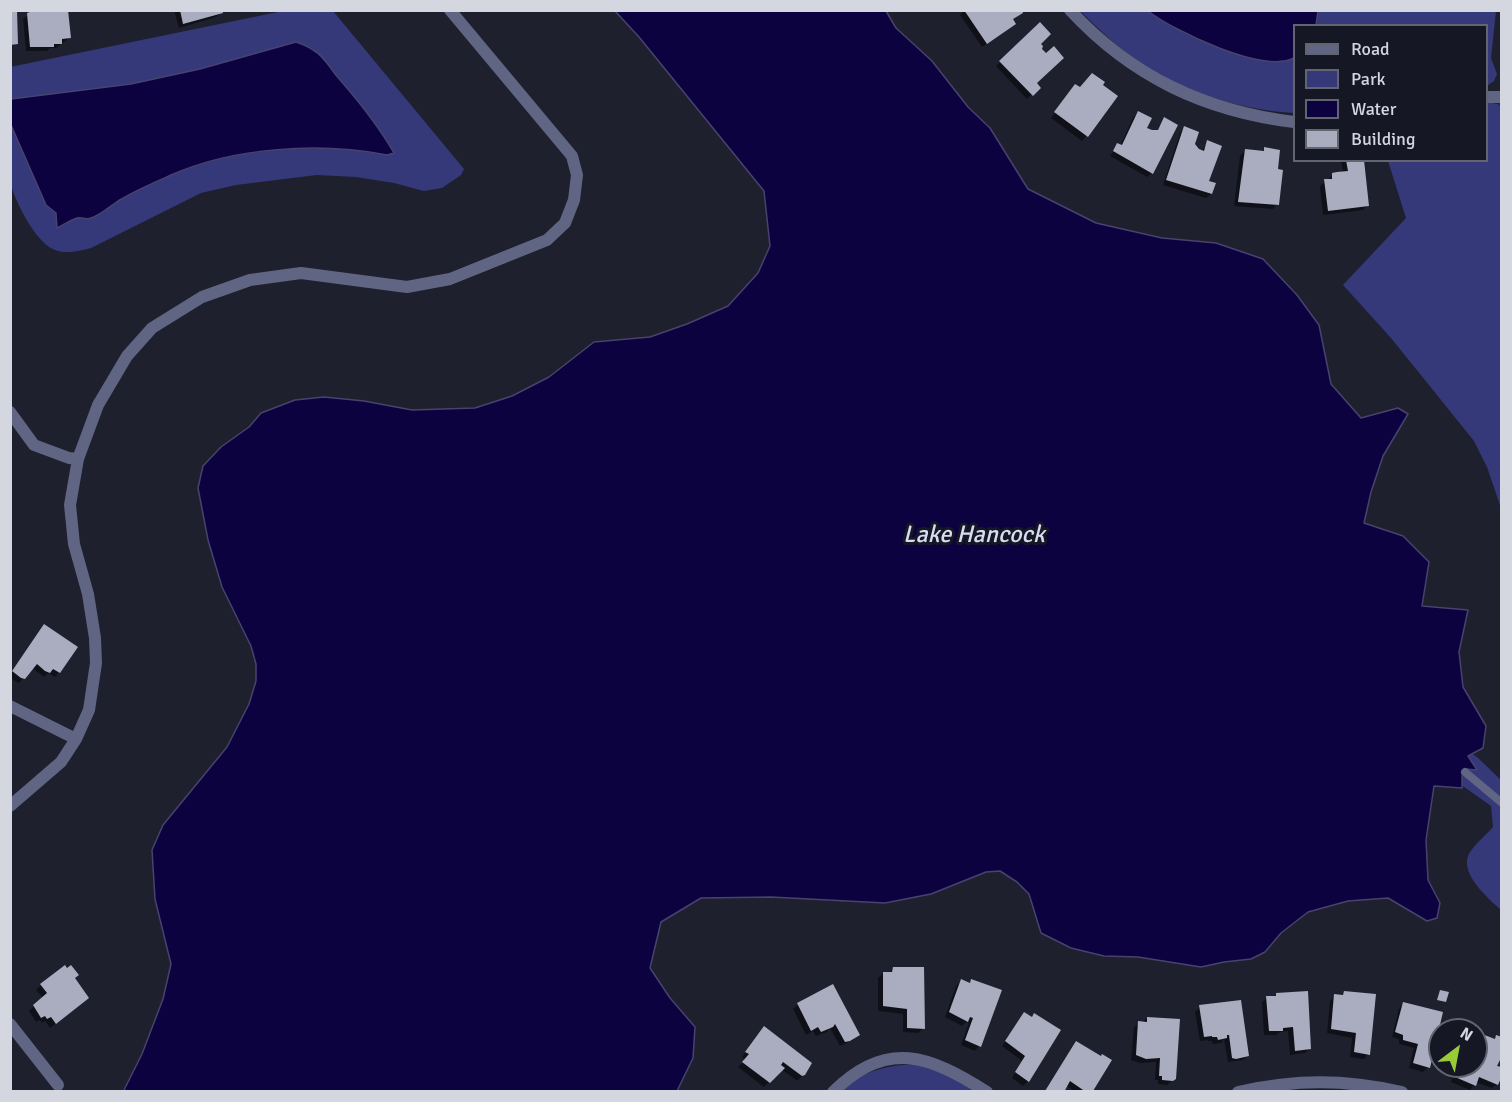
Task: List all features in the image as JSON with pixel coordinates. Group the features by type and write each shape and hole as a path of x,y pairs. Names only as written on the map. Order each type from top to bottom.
{"street":[{"path":"10,806 61,762 76,739 89,710 96,663 95,638 88,594 74,544 70,505 78,459 98,405 127,356 152,328 202,297 250,280 301,273 407,286 450,279 546,240 565,223 573,200 577,175 572,156 450,10"},
{"path":"1070,10 1089,31 1114,52 1143,73 1174,89 1241,114 1293,122"},
{"path":"10,412 34,445 78,459"},
{"path":"10,705 76,739"},
{"path":"10,1024 58,1085"},
{"path":"833,1092 847,1078 864,1068 883,1061 902,1058 939,1064 987,1092"},
{"path":"1238,1092 1277,1084 1340,1082 1369,1084 1402,1092"}],"lane":[{"path":"1465,772 1502,803"}],"green space":[{"path":"283,11 333,11 464,169 461,175 442,188 424,191 356,177 317,175 236,185 201,193 91,248 62,252 46,245 22,212 11,186 10,67"},
{"path":"1080,11 1496,11 1491,58 1497,74 1494,81 1488,85 1488,24 1293,24 1293,113 1254,108 1193,91 1156,73 1108,38"},
{"path":"1488,102 1498,104 1502,108 1501,508 1487,467 1474,441 1391,338 1343,285 1406,218 1388,162 1488,162"},
{"path":"1463,747 1501,780 1501,910 1476,884 1468,868 1467,860 1470,852 1493,827 1491,806 1450,777"},
{"path":"913,1064 937,1069 977,1092 841,1092 865,1074 892,1066"}],"water":[{"name":"Lake Hancock","path":"615,11 886,11 896,28 932,61 968,107 990,128 1028,189 1096,223 1162,238 1216,243 1263,259 1297,295 1319,325 1331,384 1361,418 1398,408 1408,414 1383,456 1364,523 1403,536 1429,562 1422,606 1468,610 1459,652 1463,687 1486,726 1483,748 1468,756 1477,770 1466,769 1462,775 1462,788 1434,786 1426,840 1428,880 1440,903 1437,918 1427,921 1388,898 1348,901 1308,912 1281,933 1265,952 1251,959 1201,967 1138,957 1104,956 1071,948 1041,933 1029,894 1017,882 1000,871 986,872 931,894 885,903 771,897 701,898 661,922 650,968 670,998 695,1027 693,1058 677,1091 123,1092 142,1054 163,999 171,964 155,899 152,850 163,825 227,747 249,704 256,681 256,664 251,646 222,587 208,540 198,488 203,466 221,447 249,427 261,413 295,400 324,397 364,401 412,410 475,408 512,396 549,377 594,342 650,337 728,306 758,273 770,246 764,191 639,37"},
{"path":"1148,11 1318,11 1316,24 1293,24 1293,58 1280,61 1262,60 1219,48"},
{"path":"296,42 318,53 325,60 356,98 394,153 387,155 305,148 222,158 171,175 130,194 95,217 77,218 57,228 56,213 46,205 11,125 11,99 131,84 200,69"}],"building":[{"path":"10,10 17,10 18,44 10,45"},
{"path":"36,10 68,10 71,38 62,39 62,44 54,44 54,47 30,47 27,13"},
{"path":"180,10 222,10 223,13 183,24"},
{"path":"964,10 1022,10 1023,13 1013,19 1016,24 987,44"},
{"path":"1040,22 1051,34 1041,44 1042,49 1046,53 1054,46 1064,58 1037,83 1041,88 1033,96 999,61"},
{"path":"1092,73 1105,82 1103,85 1118,96 1088,137 1054,112 1075,84 1080,87"},
{"path":"1138,111 1152,118 1147,128 1152,130 1158,130 1164,117 1178,125 1153,174 1113,151 1117,143 1122,145"},
{"path":"1184,126 1199,132 1195,144 1199,149 1204,151 1207,140 1222,146 1209,181 1216,183 1212,194 1166,180"},
{"path":"1264,147 1280,150 1278,169 1283,170 1279,205 1238,202 1245,149 1264,151"},
{"path":"1346,162 1364,162 1369,206 1328,211 1324,179 1332,179 1332,173 1348,171"},
{"path":"44,624 78,647 60,673 53,669 50,673 37,664 25,679 21,678 12,671"},
{"path":"65,965 67,968 71,965 79,975 75,978 89,998 56,1024 51,1017 41,1018 33,1005 47,993 40,984"},
{"path":"893,967 924,967 925,1029 907,1028 907,1009 883,1006 883,972 892,972"},
{"path":"961,979 970,983 971,979 1002,990 981,1047 965,1040 973,1018 970,1017 968,1022 949,1012"},
{"path":"833,984 860,1035 850,1041 845,1042 835,1024 821,1032 818,1027 811,1031 797,1003"},
{"path":"1440,990 1449,992 1446,1002 1437,1000"},
{"path":"1308,991 1311,1049 1295,1051 1293,1027 1283,1028 1283,1031 1269,1031 1266,996"},
{"path":"1344,991 1376,994 1370,1055 1354,1052 1356,1033 1331,1029 1334,994 1343,995"},
{"path":"1241,1000 1249,1056 1236,1059 1232,1058 1229,1035 1227,1038 1218,1040 1217,1037 1204,1037 1199,1005"},
{"path":"1403,1002 1443,1012 1442,1018 1428,1018 1428,1067 1413,1063 1418,1044 1403,1040 1403,1035 1395,1032"},
{"path":"1024,1012 1032,1017 1034,1013 1061,1030 1029,1082 1015,1072 1025,1056 1005,1041"},
{"path":"1147,1017 1180,1019 1176,1079 1173,1081 1162,1080 1162,1076 1159,1076 1160,1058 1146,1059 1136,1055 1138,1021 1147,1022"},
{"path":"764,1026 812,1063 805,1075 802,1076 783,1062 781,1065 785,1068 770,1083 742,1062 749,1054 745,1052"},
{"path":"1496,1035 1502,1037 1502,1056 1497,1066 1502,1067 1502,1076 1498,1085 1481,1078 1488,1078 1488,1036 1495,1039"},
{"path":"1076,1041 1112,1060 1093,1091 1086,1092 1070,1081 1064,1092 1046,1092 1045,1091"},
{"path":"1457,1078 1479,1078 1476,1086"}]}
